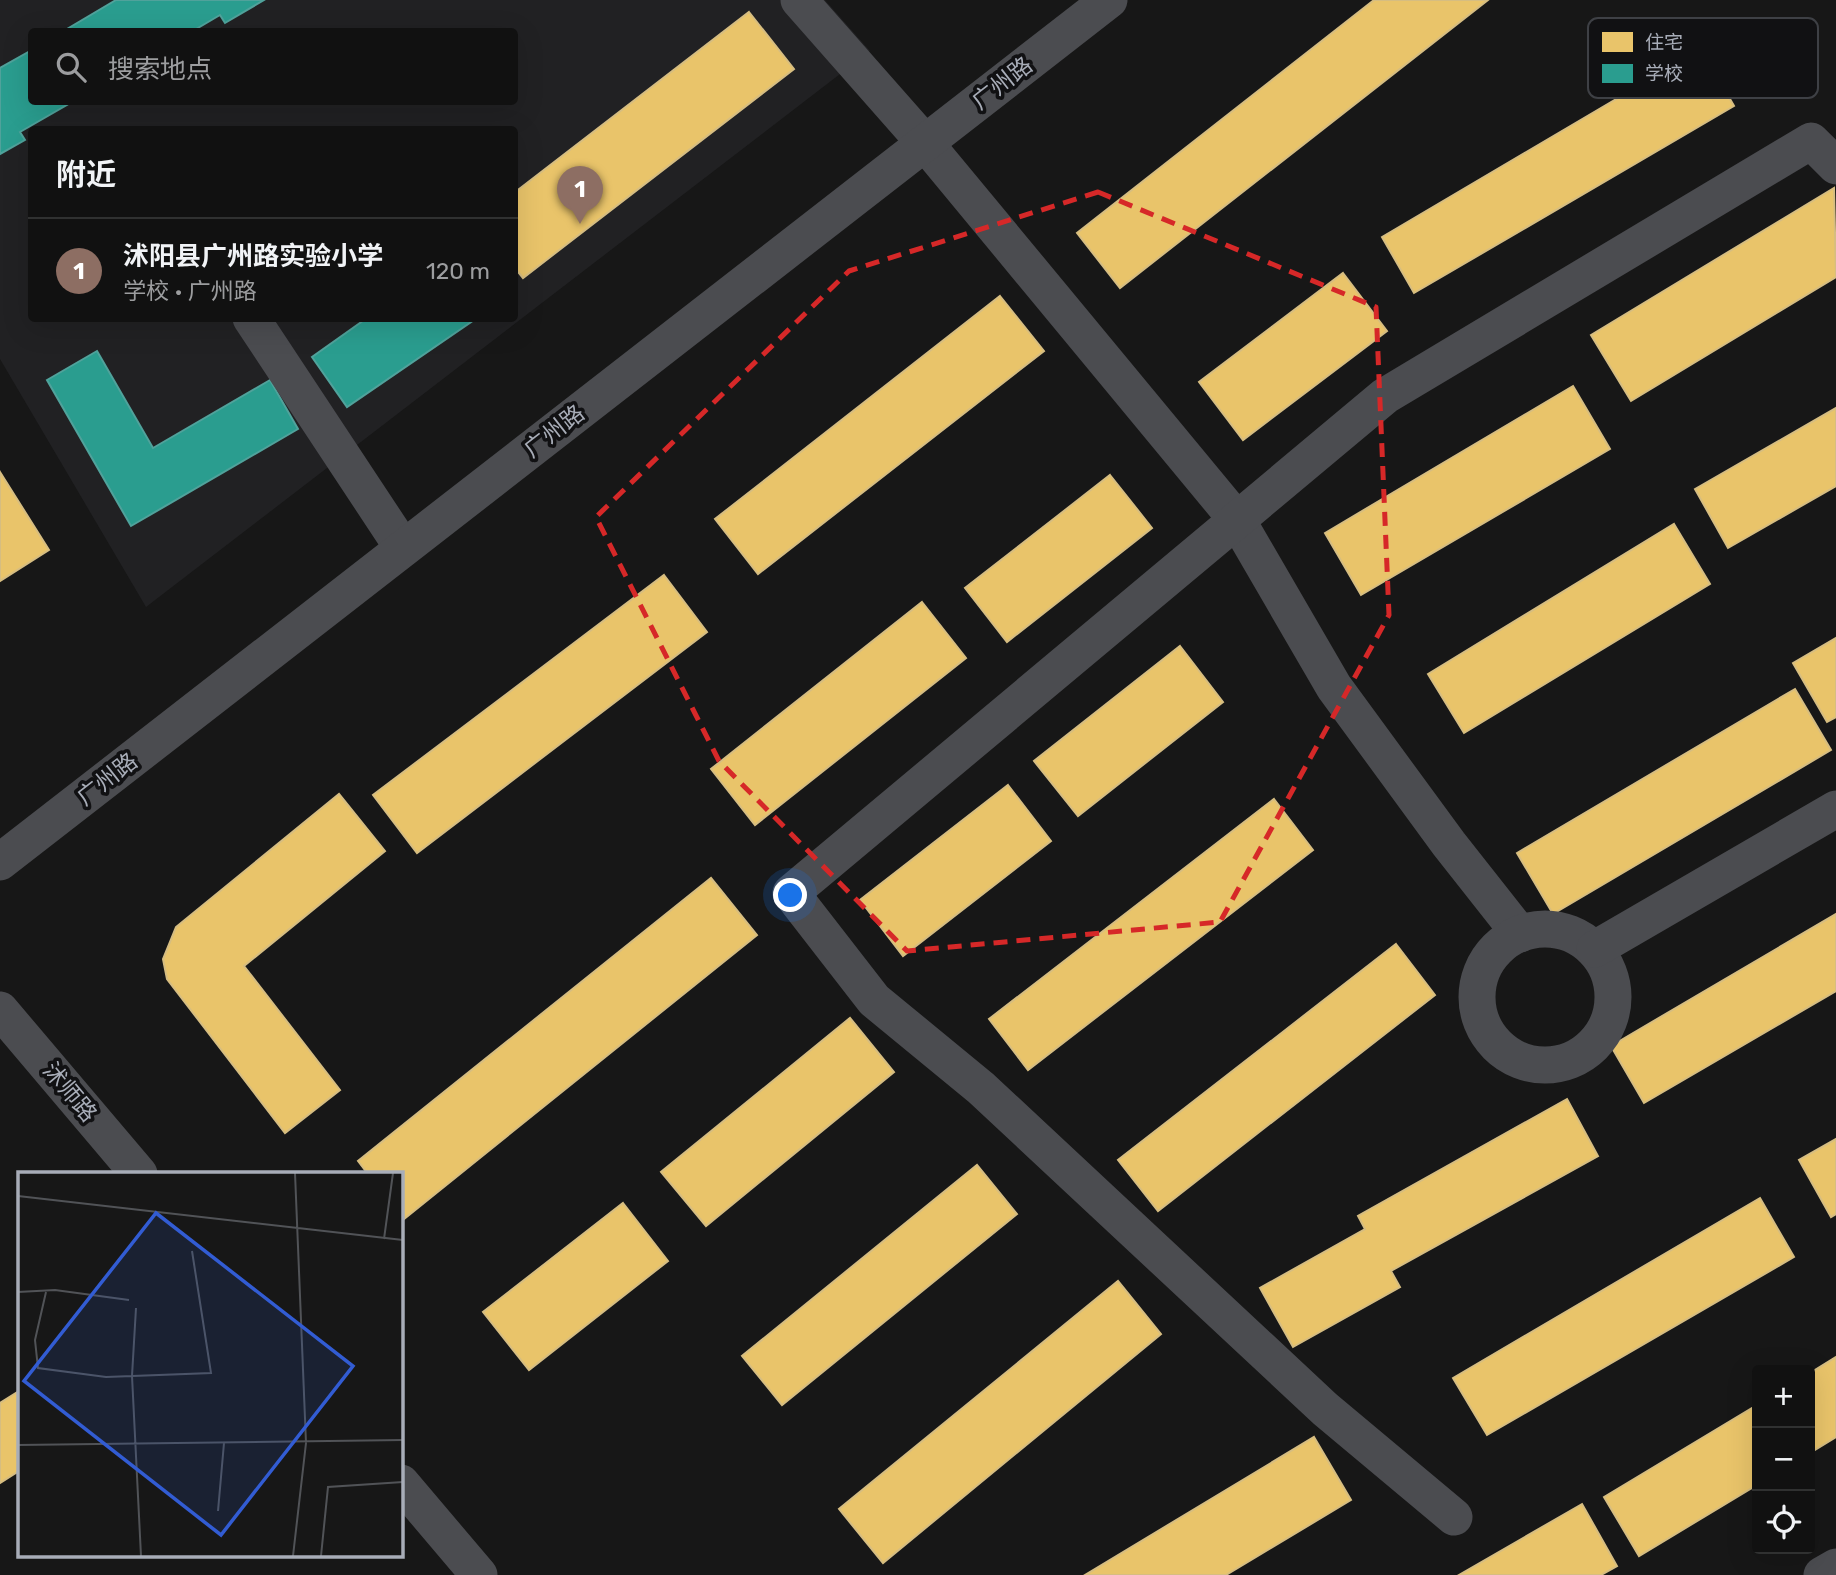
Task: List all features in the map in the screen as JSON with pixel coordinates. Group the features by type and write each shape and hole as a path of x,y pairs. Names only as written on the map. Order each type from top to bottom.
{"street":[{"path":"799,0 925,143 1237,520 1334,687 1448,844 1520,934"},
{"name":"广州路","path":"0,862 1109,0"},
{"path":"1454,1517 1325,1409 981,1088 874,1000 791,893 1385,396 1811,141 1836,166"},
{"path":"254,322 403,548"},
{"path":"1595,949 1836,808"},
{"path":"1539,929 1560,929 1579,937 1595,949 1608,969 1614,991 1611,1014 1602,1035 1586,1052 1565,1062 1542,1065 1519,1061 1500,1048 1485,1031 1478,1009 1478,986 1485,964 1500,946 1520,934 1539,929"},
{"name":"沭师路","path":"0,1010 137,1172"},
{"path":"402,1484 479,1575"},
{"path":"1822,1575 1836,1567"}],"highlighted area":[{"path":"1098,192 1376,307 1389,615 1220,922 907,951 719,761 596,517 849,271"}],"shaded area":[{"path":"0,0 825,0 870,51 518,321 518,126 28,126 28,322 517,322 146,607 0,359"}],"building: 住宅":[{"path":"1374,0 1488,0 1120,288 1077,233"},
{"path":"749,12 794,69 523,278 518,272 518,190"},
{"path":"1618,98 1729,98 1734,106 1414,293 1382,237"},
{"path":"1834,188 1836,277 1631,401 1591,335"},
{"path":"1343,273 1387,331 1243,440 1199,382"},
{"path":"1000,296 1044,351 758,574 715,519"},
{"path":"1573,386 1610,449 1361,595 1325,533"},
{"path":"1836,408 1836,486 1728,548 1695,489"},
{"path":"0,472 49,550 0,581"},
{"path":"1110,475 1152,528 1007,642 965,588"},
{"path":"1674,524 1710,584 1464,733 1428,674"},
{"path":"664,575 707,632 417,853 373,795"},
{"path":"922,602 966,658 755,825 711,769"},
{"path":"1836,638 1836,717 1827,722 1793,663"},
{"path":"1180,646 1223,702 1078,816 1034,761"},
{"path":"1795,689 1831,750 1553,914 1517,853"},
{"path":"1008,785 1051,841 903,956 860,900"},
{"path":"339,794 385,851 244,966 340,1090 285,1133 167,979 163,959 176,927"},
{"path":"1274,799 1313,850 1028,1070 989,1019"},
{"path":"711,878 757,935 404,1219 402,1172 366,1172 358,1161"},
{"path":"1836,914 1836,991 1644,1103 1611,1046"},
{"path":"1396,944 1435,995 1158,1211 1118,1160"},
{"path":"850,1018 894,1072 706,1226 661,1172"},
{"path":"1567,1099 1598,1156 1391,1271 1400,1287 1293,1347 1260,1288 1365,1229 1358,1216"},
{"path":"1836,1139 1836,1214 1831,1217 1799,1160"},
{"path":"977,1165 1017,1214 782,1405 742,1356"},
{"path":"1760,1198 1794,1257 1487,1435 1453,1378"},
{"path":"623,1203 668,1261 529,1370 483,1312"},
{"path":"1118,1281 1161,1334 883,1563 839,1509"},
{"path":"1836,1357 1836,1437 1815,1450 1815,1428 1815,1370"},
{"path":"18,1392 18,1472 0,1483 0,1403"},
{"path":"1752,1408 1752,1488 1639,1556 1604,1497"},
{"path":"1314,1437 1351,1500 1226,1575 1085,1575"},
{"path":"1582,1504 1617,1566 1601,1575 1459,1575"}],"building: 学校":[{"path":"116,0 264,0 225,23 220,15 198,28 69,28"},
{"path":"28,52 28,105 67,105 28,126 20,132 25,140 0,154 0,68"},
{"path":"361,322 471,322 347,407 312,357"},
{"path":"97,351 153,448 270,380 298,429 131,526 47,380"}],"place":[{"name":"沭阳县广州路实验小学","path":"580,224"}]}
